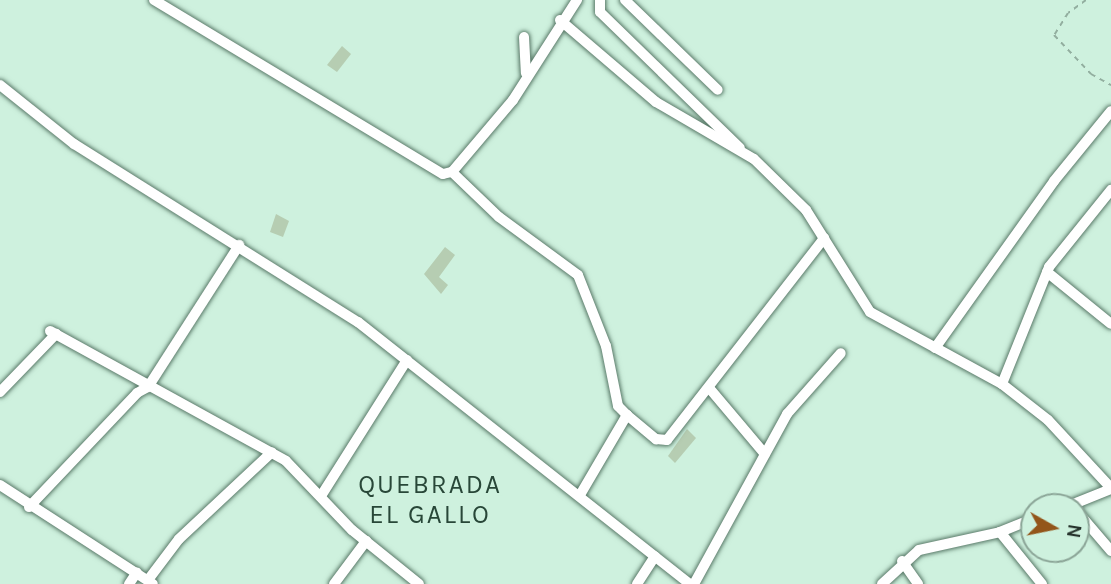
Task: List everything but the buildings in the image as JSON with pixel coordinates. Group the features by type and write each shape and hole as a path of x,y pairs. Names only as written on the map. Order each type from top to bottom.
{"street":[{"path":"154,0 433,172 452,172 499,218 578,275 606,346 618,406 663,442 710,389 824,238"},
{"path":"600,0 600,12 708,111 743,152 806,209 870,312 1002,384 1048,420 1111,488 1090,498"},
{"path":"625,0 718,90"},
{"path":"452,172 513,100 560,20 576,1"},
{"path":"560,20 656,102 743,152"},
{"path":"524,37 526,77"},
{"path":"0,85 74,144 239,245 407,360 692,584 796,402 841,353"},
{"path":"935,348 1054,181 1111,111"},
{"path":"1002,384 1047,272 1111,190"},
{"path":"29,507 136,393 148,387 239,245"},
{"path":"1047,272 1111,324"},
{"path":"0,391 53,332 148,387 272,452 366,541 419,584"},
{"path":"321,496 407,360"},
{"path":"710,389 765,454"},
{"path":"580,495 627,415"},
{"path":"0,485 29,507 150,582 178,539 272,452"},
{"path":"882,584 902,561 936,544 1000,532 1020,524"},
{"path":"1090,527 1111,551"},
{"path":"1000,532 1042,584"},
{"path":"334,584 366,541"},
{"path":"637,584 655,556"},
{"path":"902,561 918,584"},
{"path":"129,584 137,572"}],"path":[{"path":"1086,0 1068,13 1054,35 1091,74 1111,85"}],"district":[{"name":"QUEBRADA EL GALLO","path":"430,500"}]}
